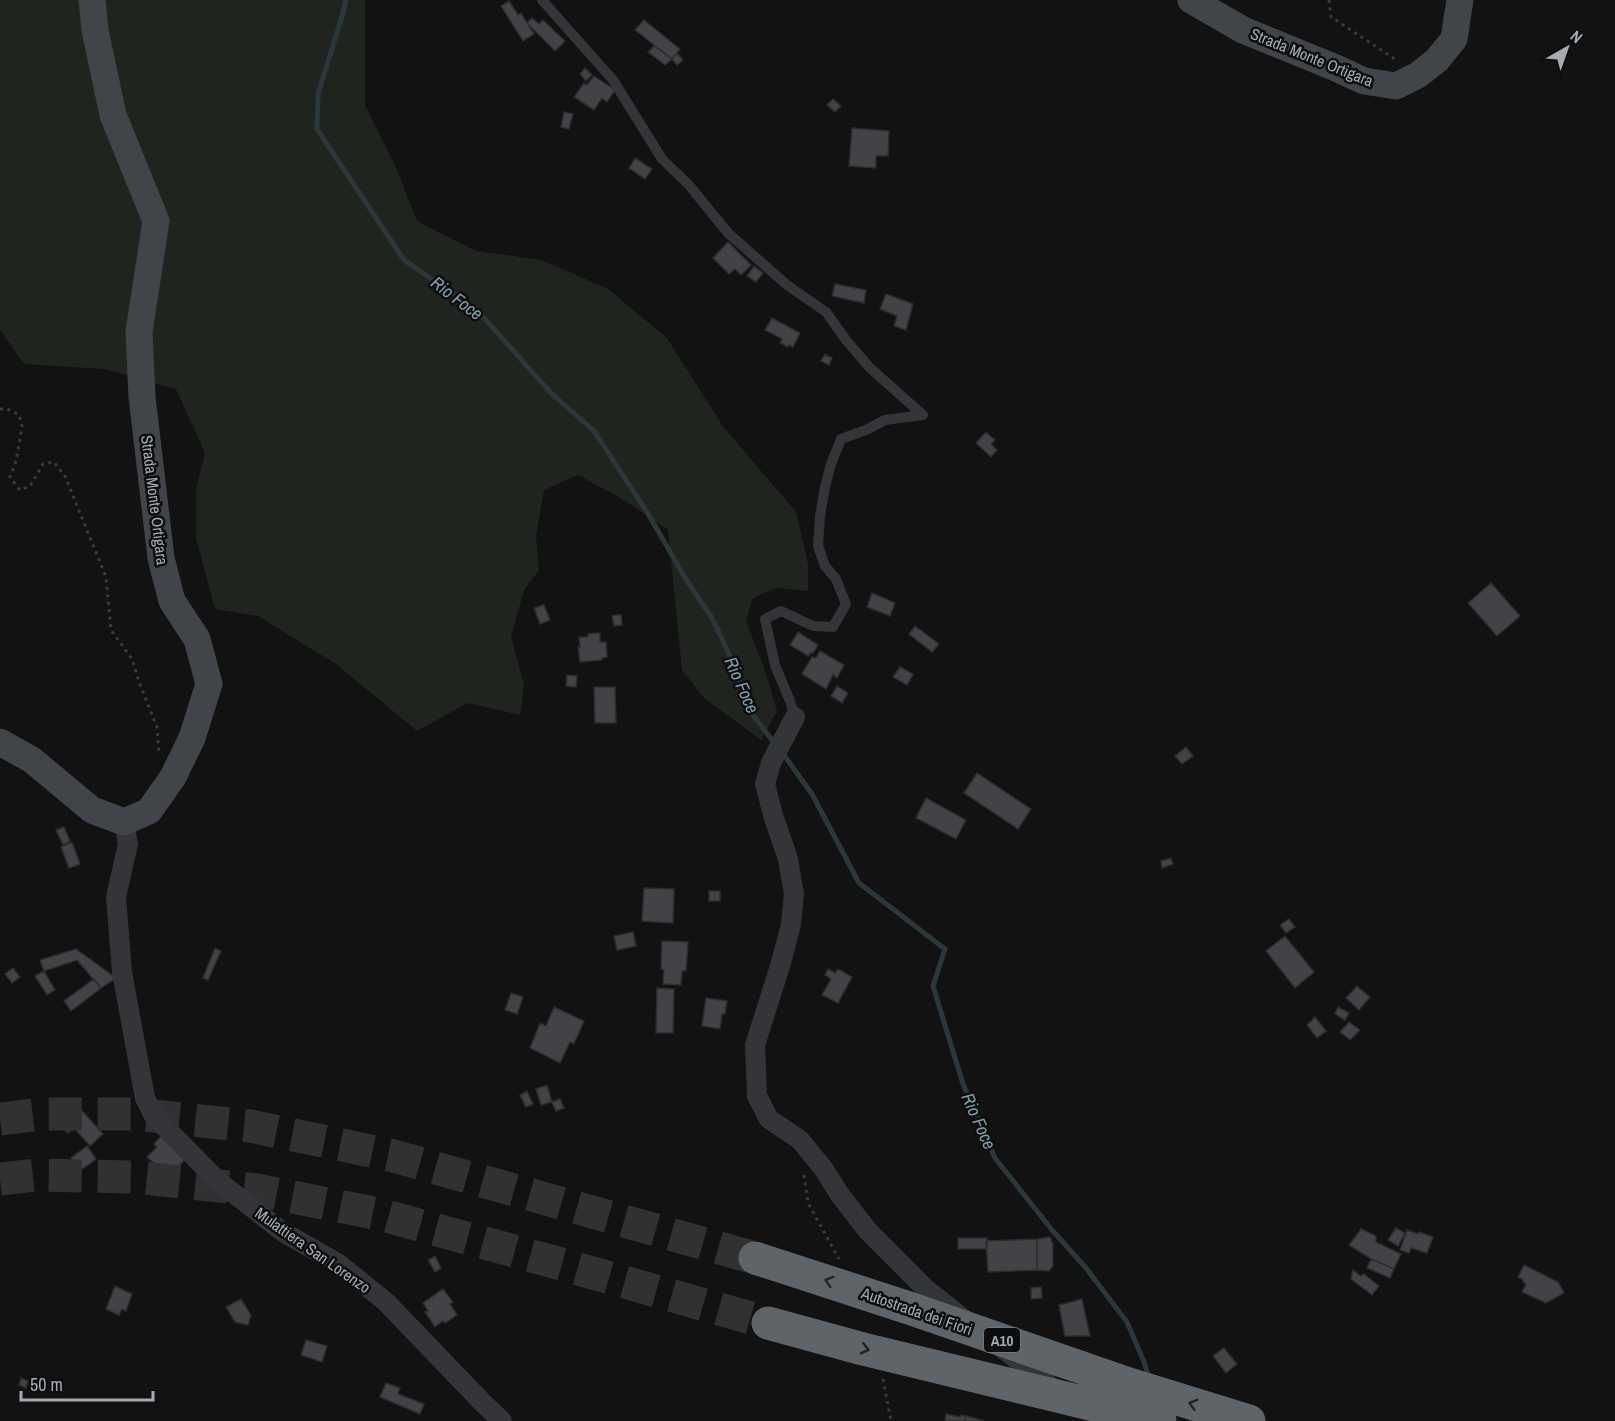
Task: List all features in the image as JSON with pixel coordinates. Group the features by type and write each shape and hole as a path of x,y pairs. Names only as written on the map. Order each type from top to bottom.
{"highway":[{"name":"Autostrada dei Fiori","path":"755,1258 1129,1384 1249,1421"},
{"path":"768,1323 863,1349 1160,1421"}],"main road":[{"name":"Strada Monte Ortigara","path":"92,0 95,30 113,115 156,220 139,333 142,397 161,558 172,601 197,639 209,684 192,738 173,777 149,811 124,822"},
{"name":"Strada Monte Ortigara","path":"1191,0 1243,30 1364,81 1396,86 1418,75 1437,60 1454,39 1460,0"},
{"path":"0,742 32,760 92,810 124,822"}],"street":[{"path":"795,717 771,763 765,784 788,859 794,894 781,963 755,1045 757,1096 769,1119 800,1140 868,1231 926,1289 1057,1391 1108,1421"},
{"name":"Mulattiera San Lorenzo","path":"124,822 128,844 116,897 122,972 145,1098 154,1116 218,1180 283,1232 339,1264 386,1302 502,1421"}],"lane":[{"path":"542,0 613,80 663,159 689,185 728,233 787,285 826,312 870,368 923,415 885,420 841,439 825,487 818,546 825,566 836,579 846,604 833,627 813,626 781,611 765,619 775,665 795,717"}],"path":[{"path":"1329,0 1331,17 1398,61"},
{"path":"0,409 7,409 18,414 22,424 16,461 10,477 20,490 30,486 43,464 54,462 65,476 106,577 111,630 132,659 157,727 159,760"}],"shaded area":[{"path":"0,0 365,0 365,105 395,165 417,221 477,251 542,260 608,289 667,338 722,425 796,512 808,564 808,591 777,588 753,598 746,621 777,711 761,740 704,698 682,670 668,530 624,500 578,475 544,490 536,535 539,570 524,590 511,637 524,684 520,715 468,703 417,731 336,664 258,616 215,609 196,538 196,489 205,453 176,389 104,369 24,364 0,330"}],"building":[{"path":"509,1 518,15 521,13 534,34 523,41 501,6"},
{"path":"532,18 539,24 543,20 565,41 555,51 527,23"},
{"path":"644,20 680,49 672,59 635,30"},
{"path":"654,46 672,59 665,65 648,52"},
{"path":"677,53 683,60 677,65 672,59"},
{"path":"585,68 592,75 586,81 580,74"},
{"path":"594,76 615,90 607,102 602,98 594,110 574,97 584,83 587,85"},
{"path":"833,99 841,106 835,112 827,105"},
{"path":"564,112 573,114 569,129 561,127"},
{"path":"852,128 889,131 888,156 876,156 876,168 849,166"},
{"path":"635,158 652,169 645,179 629,168"},
{"path":"728,242 751,265 741,275 735,269 729,274 713,258"},
{"path":"754,266 763,273 756,282 747,276"},
{"path":"835,284 866,290 864,303 832,296"},
{"path":"886,294 913,304 906,330 894,326 897,316 880,309"},
{"path":"772,318 800,333 793,347 780,343 782,339 765,330"},
{"path":"825,354 832,358 829,365 821,361"},
{"path":"986,432 995,440 991,444 997,450 991,457 976,443"},
{"path":"1491,583 1520,616 1497,636 1468,603"},
{"path":"872,593 895,603 890,616 867,607"},
{"path":"544,605 550,620 540,624 534,608"},
{"path":"621,615 622,625 614,626 612,616"},
{"path":"915,626 939,644 932,652 909,634"},
{"path":"798,632 818,645 808,656 790,645"},
{"path":"600,633 600,642 606,642 607,657 602,660 580,662 579,637"},
{"path":"820,651 844,665 837,678 833,675 826,689 802,674 812,657 816,658"},
{"path":"900,667 913,674 907,685 893,677"},
{"path":"567,675 577,676 576,687 566,686"},
{"path":"837,686 848,693 842,703 831,696"},
{"path":"594,687 615,687 616,723 595,723"},
{"path":"1186,747 1193,756 1182,764 1175,756"},
{"path":"977,773 1031,809 1018,829 964,793"},
{"path":"926,798 966,820 956,839 916,818"},
{"path":"64,827 70,841 63,845 56,830"},
{"path":"72,842 80,864 69,868 61,847"},
{"path":"1171,858 1173,864 1162,868 1161,861"},
{"path":"644,888 674,889 673,923 642,921"},
{"path":"709,891 720,891 720,901 709,901"},
{"path":"1289,919 1295,927 1286,933 1280,925"},
{"path":"633,932 636,946 617,950 614,936"},
{"path":"1285,936 1314,972 1295,988 1266,951"},
{"path":"662,941 688,942 686,971 682,971 681,985 663,984"},
{"path":"215,948 221,951 208,980 203,978"},
{"path":"76,949 116,978 101,988 77,960 44,971 40,960"},
{"path":"13,968 20,977 12,983 5,974"},
{"path":"828,969 835,973 838,969 852,977 838,1003 822,995 831,979 825,975"},
{"path":"44,971 55,990 47,995 35,976"},
{"path":"94,979 101,988 71,1011 64,1001"},
{"path":"1357,986 1370,997 1359,1010 1346,998"},
{"path":"657,988 674,989 673,1033 656,1033"},
{"path":"511,993 523,997 517,1014 505,1010"},
{"path":"706,998 727,1001 720,1029 702,1026"},
{"path":"554,1007 584,1021 574,1044 570,1042 560,1063 530,1048 540,1023 546,1026"},
{"path":"1338,1007 1349,1013 1345,1020 1335,1014"},
{"path":"1315,1017 1326,1031 1317,1038 1307,1025"},
{"path":"1349,1022 1360,1030 1350,1040 1340,1032"},
{"path":"547,1085 552,1102 541,1105 536,1089"},
{"path":"527,1091 533,1104 526,1107 520,1095"},
{"path":"560,1099 564,1108 556,1111 552,1102"},
{"path":"76,1104 103,1134 90,1146 74,1128 68,1133 57,1121"},
{"path":"162,1135 187,1157 169,1177 147,1157 157,1147 154,1144"},
{"path":"87,1146 96,1159 81,1170 71,1158"},
{"path":"1396,1228 1405,1233 1398,1246 1388,1240"},
{"path":"1361,1229 1376,1236 1376,1242 1401,1254 1394,1269 1371,1259 1349,1245"},
{"path":"1407,1230 1433,1237 1427,1253 1411,1248 1409,1253 1400,1250"},
{"path":"1050,1237 1053,1245 1053,1266 1049,1271 1037,1270 1037,1239"},
{"path":"958,1238 987,1238 987,1249 958,1249"},
{"path":"1037,1239 1037,1270 988,1272 986,1241"},
{"path":"435,1256 441,1268 435,1272 428,1260"},
{"path":"1371,1259 1394,1269 1390,1278 1367,1268"},
{"path":"1524,1265 1558,1282 1564,1293 1546,1303 1522,1292 1526,1284 1518,1277"},
{"path":"1353,1270 1361,1276 1364,1274 1379,1286 1372,1295 1351,1279"},
{"path":"115,1286 132,1294 126,1311 122,1309 119,1315 106,1309"},
{"path":"1041,1287 1042,1298 1031,1299 1031,1288"},
{"path":"443,1289 453,1302 450,1304 457,1315 435,1327 425,1312 428,1311 423,1303"},
{"path":"241,1299 251,1315 248,1325 235,1322 226,1307"},
{"path":"1082,1299 1090,1336 1065,1336 1059,1305"},
{"path":"306,1340 327,1346 322,1362 301,1355"},
{"path":"1224,1348 1237,1364 1226,1373 1213,1356"},
{"path":"21,1378 28,1381 26,1388 19,1385"},
{"path":"386,1383 400,1388 398,1394 424,1404 420,1414 380,1397"},
{"path":"946,1414 965,1416 965,1421 945,1421"},
{"path":"965,1416 983,1420 983,1421 965,1421"}],"waterway":[{"name":"Rio Foce","path":"346,0 318,94 317,129 404,260 477,310 551,393 594,431 712,618 753,715 775,744"},
{"name":"Rio Foce","path":"781,751 812,794 859,883 945,949 933,986 963,1084 995,1158 1052,1230 1086,1268 1127,1322 1149,1378"}],"tunnel":[{"path":"0,1119 42,1114 135,1114 250,1126 390,1155 755,1258"},
{"path":"0,1179 36,1175 134,1177 257,1190 379,1214 768,1323"}]}
